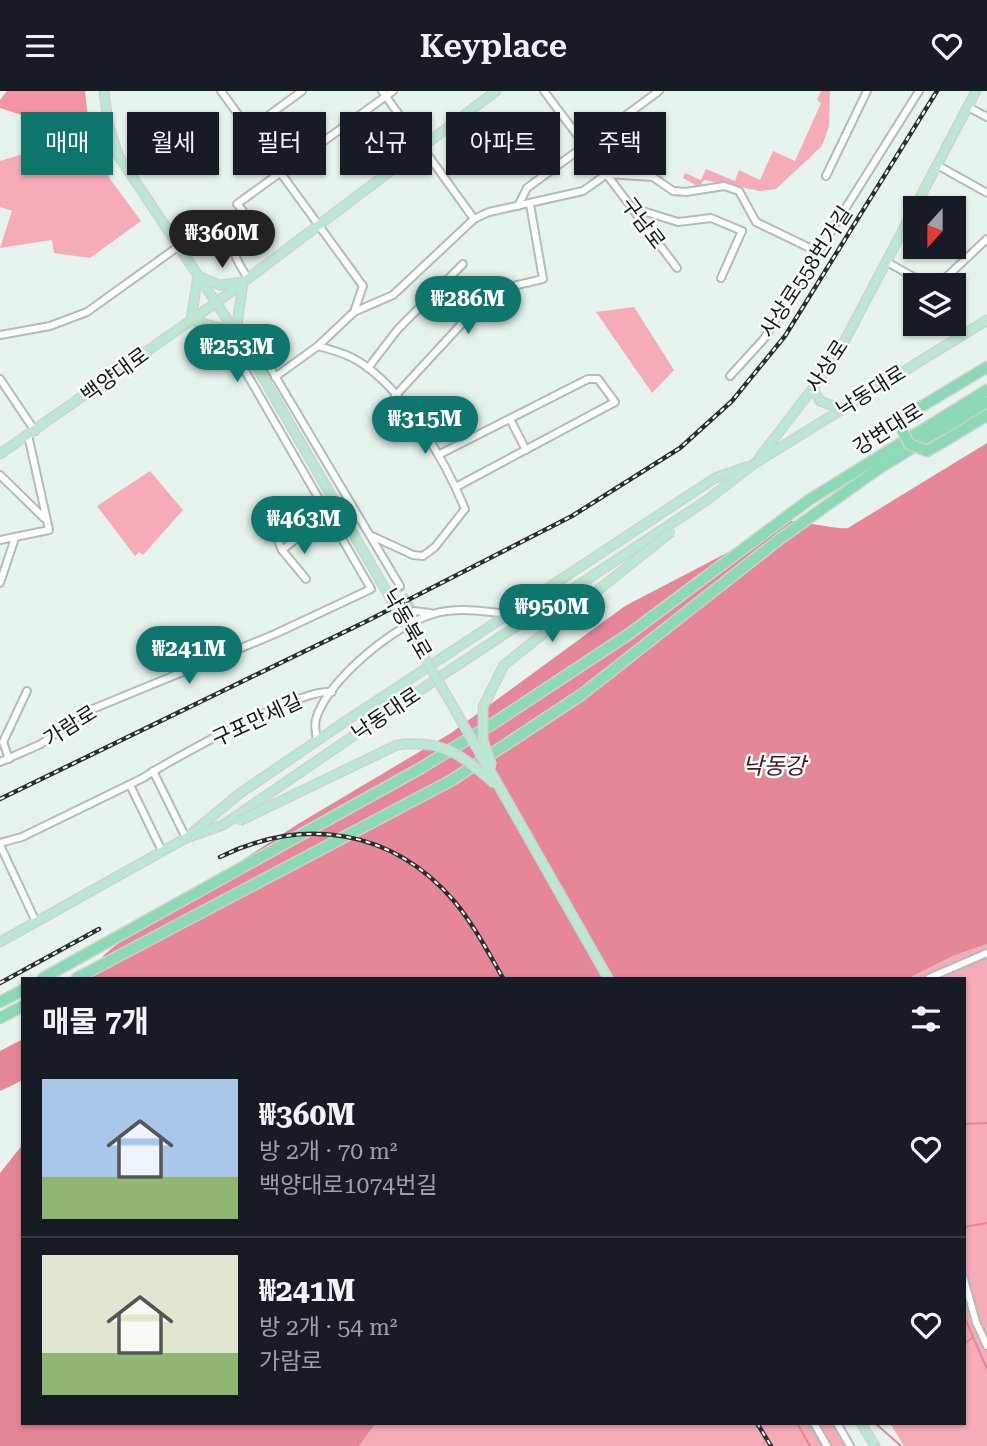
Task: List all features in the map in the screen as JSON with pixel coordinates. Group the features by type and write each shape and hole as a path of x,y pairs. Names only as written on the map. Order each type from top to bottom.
{"highway":[{"path":"987,367 914,411 904,420 903,431 909,444 927,451 987,415"},
{"name":"강변대로","path":"45,977 421,768 497,721 629,634 808,500 987,390"},
{"name":"강변대로","path":"80,977 452,780 581,695 878,469 987,402"},
{"path":"0,1002 21,991"},
{"path":"0,1018 21,1007"}],"main road":[{"name":"낙동북로","path":"104,91 108,123 118,155 236,331 607,977"},
{"name":"백양대로","path":"432,139 496,91"},
{"name":"사상로","path":"755,463 813,389 844,342 976,91"},
{"name":"백양대로","path":"0,454 217,302 384,175"},
{"path":"198,275 220,285 246,280 236,331 191,320 198,275"},
{"name":"낙동대로","path":"966,333 987,320"},
{"name":"낙동대로","path":"0,942 186,838 223,825 447,672 707,500 755,463 960,336"},
{"path":"813,389 820,401 842,409"},
{"path":"500,788 483,740 483,707 491,685 504,665 755,463"},
{"name":"낙동대로","path":"186,838 239,794 508,614 715,478 755,463"},
{"path":"186,838 239,821 397,745 417,742 451,749 500,788"},
{"path":"863,1425 875,1446"}],"street":[{"path":"221,91 237,112"},
{"path":"273,112 302,91"},
{"path":"326,138 384,94 393,91"},
{"name":"구남로","path":"544,91 574,132"},
{"path":"630,112 659,91"},
{"path":"826,176 867,91"},
{"name":"사상로558번가길","path":"730,376 763,340 919,91"},
{"path":"384,94 397,112"},
{"path":"968,107 987,117"},
{"path":"519,206 527,188 574,153"},
{"path":"432,160 474,219"},
{"path":"937,165 987,193"},
{"path":"246,280 233,257 234,240 243,211 237,204 278,175"},
{"path":"284,175 321,223 363,286 354,312"},
{"path":"275,377 318,346 354,312 393,295 474,219 583,191 606,175"},
{"name":"구남로","path":"608,175 677,268"},
{"path":"622,175 653,177 673,191 686,192 724,186 739,191 756,222 818,252"},
{"path":"395,395 492,291 543,279 530,204"},
{"path":"631,207 678,222 711,218 741,231"},
{"path":"721,278 741,231 756,222"},
{"path":"951,273 987,239"},
{"path":"0,335 50,326 87,312 179,246"},
{"path":"887,262 907,273"},
{"path":"368,368 398,329 463,264"},
{"path":"282,550 328,514 233,350 236,331 253,339 400,586"},
{"path":"318,346 351,357 368,368 395,395 440,454 465,509 435,547 423,556 413,555 370,535"},
{"path":"440,454 594,378 602,383 615,402 456,487"},
{"path":"0,379 31,433 49,530 0,540"},
{"path":"510,419 526,450"},
{"path":"0,475 45,519"},
{"name":"가람로","path":"0,762 41,744 83,713 275,634 371,589 328,514"},
{"path":"273,528 282,550 306,579"},
{"path":"0,583 15,538"},
{"name":"구포만세길","path":"0,844 22,837 130,785 272,711 311,694 332,692 365,656 410,623 414,611 435,613 474,610 508,614"},
{"path":"9,759 3,742 27,691"},
{"path":"317,740 317,717 332,692"},
{"path":"153,771 186,838"},
{"path":"130,785 162,851"},
{"path":"0,844 36,922"},
{"path":"931,977 987,953"},
{"path":"966,1286 976,1322 986,1341"},
{"path":"815,1425 827,1446"},
{"path":"837,1425 850,1446"}],"shaded area":[{"path":"7,91 85,91 87,112 21,112 21,115 0,108 0,100"},
{"path":"821,91 830,91 829,126 822,146 776,189 760,191 704,180 699,187 683,178 685,173 701,180 706,169 735,181 739,170 760,180 773,151 795,161 821,103 817,100"},
{"path":"21,155 21,175 108,175 141,221 90,258 54,253 52,240 0,248 12,211 0,207 0,161"},
{"path":"634,307 674,370 652,393 596,312"},
{"path":"150,471 183,510 143,555 139,552 135,556 97,506"},
{"path":"987,944 987,1446 904,1446 891,1425 966,1425 966,977 911,977 953,956"},
{"path":"375,1425 834,1425 846,1446 359,1446"}],"water":[{"name":"낙동강","path":"987,443 987,944 953,956 911,977 91,977 104,955 133,931 298,824 451,733 625,606 788,521 848,528"},
{"path":"21,1040 21,1081 0,1091 0,1051"},
{"path":"21,1147 21,1425 375,1425 359,1446 0,1446 0,1173"}],"waterway":[{"path":"966,1124 987,1123"},
{"path":"966,1227 987,1223"},
{"path":"966,1321 987,1369"},
{"path":"966,1342 972,1338"},
{"path":"798,1425 810,1446"},
{"path":"877,1425 901,1446"}],"tunnel":[{"path":"400,586 414,611"}],"railway":[{"path":"0,799 367,621 572,516 680,448 732,401 785,336 937,91"},
{"path":"220,857 252,844 283,836 315,834 345,837 375,845 403,858 430,877 454,901 502,977"},
{"path":"0,983 99,929"},
{"path":"758,1425 771,1446"}]}
